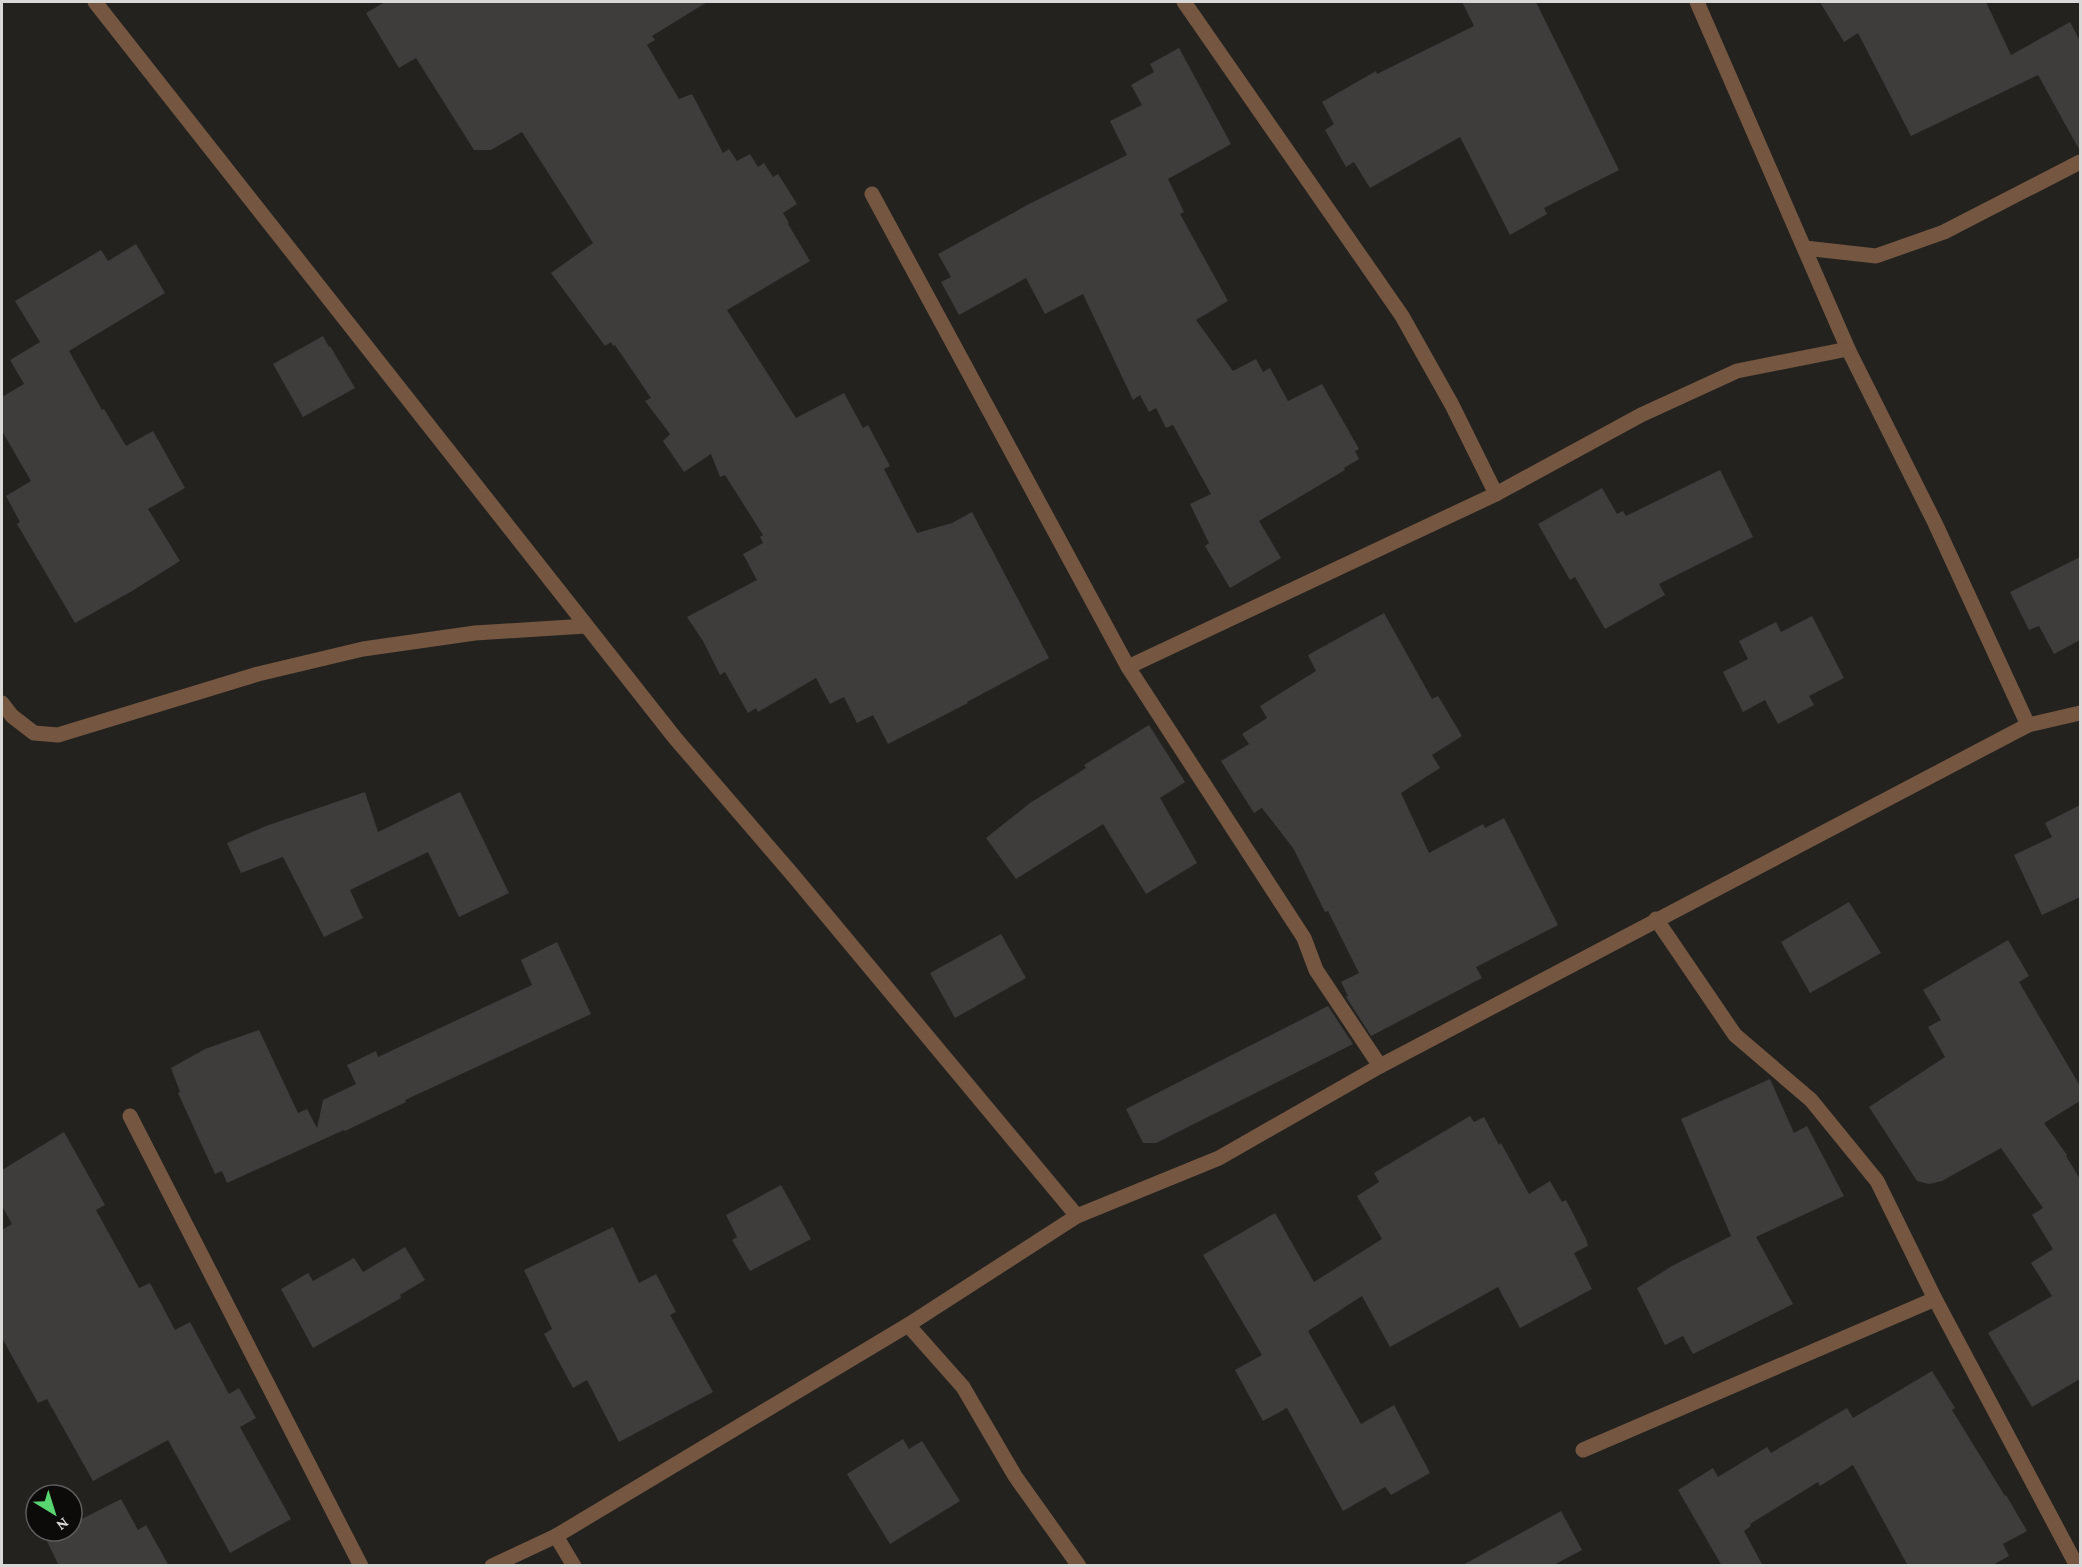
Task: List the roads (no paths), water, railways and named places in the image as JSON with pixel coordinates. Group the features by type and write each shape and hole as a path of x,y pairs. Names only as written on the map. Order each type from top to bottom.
{"street":[{"path":"95,2 675,738 792,874 1077,1216"},
{"path":"1184,2 1402,316 1452,405 1496,494"},
{"path":"1697,2 1848,348 1935,523 2028,725"},
{"path":"1805,248 1875,256 1944,232 2080,162"},
{"path":"872,195 1128,667 1304,938 1316,970 1380,1066"},
{"path":"1128,667 1496,494 1641,415 1737,371 1848,348"},
{"path":"2,703 12,717 34,734 58,735 258,674 363,649 475,633 586,626"},
{"path":"492,1566 556,1536 931,1311 983,1275 1077,1216 1219,1158 1380,1066 2028,725 2080,713"},
{"path":"1656,920 1735,1035 1811,1100 1877,1181 1935,1299 2077,1566"},
{"path":"130,1116 361,1566"},
{"path":"1583,1450 1935,1299"},
{"path":"908,1325 963,1387 1015,1476 1079,1566"},
{"path":"556,1536 574,1566"}]}
